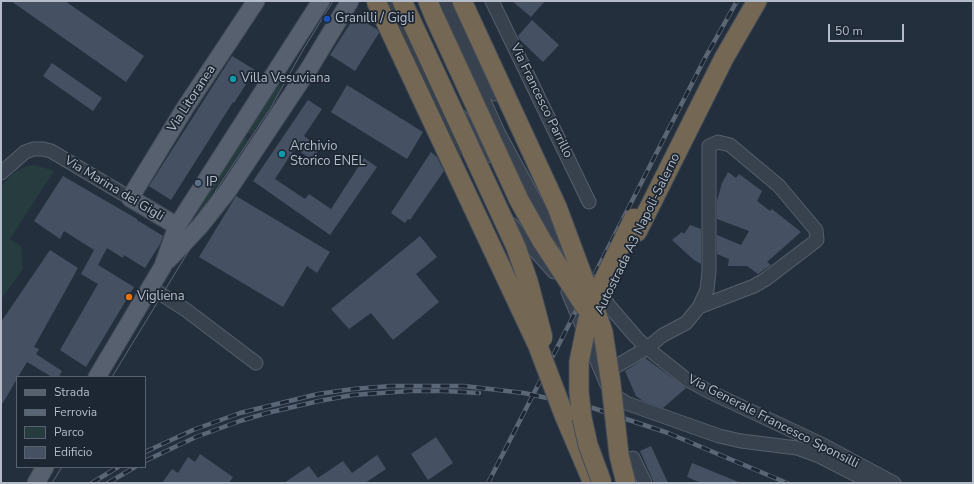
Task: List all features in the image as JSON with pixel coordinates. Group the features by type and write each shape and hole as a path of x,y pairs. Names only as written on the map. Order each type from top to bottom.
{"highway":[{"path":"376,1 538,346 564,415 593,483"},
{"path":"402,1 516,247 528,281 564,415"},
{"path":"428,1 519,200 542,241 591,316 605,369 619,455 626,483"},
{"path":"462,1 563,223 603,332 605,369"},
{"name":"Autostrada A3 Napoli-Salerno","path":"609,483 594,444 587,381 589,355 600,309 635,225 723,41 746,1"},
{"name":"Autostrada A3 Napoli-Salerno","path":"602,483 588,445 582,418 579,392 580,362 586,329 595,298 724,58 757,1"}],"main road":[{"name":"Via Litoranea","path":"130,198 185,108 256,1"},
{"path":"98,376 178,239 177,226 196,194 321,1"},
{"path":"163,265 210,214 227,192 310,67 348,5 363,1"},
{"name":"Via Marina dei Gigli","path":"130,198 177,226"},
{"path":"177,226 196,221 210,214"},
{"path":"36,483 44,468"}],"street":[{"path":"381,1 396,15 426,75 434,87 478,137 515,188 568,291"},
{"path":"389,1 474,176 487,195 520,235 553,271 568,291"},
{"path":"439,1 498,132 544,217 565,244"},
{"path":"450,1 552,211 565,244"},
{"name":"Via Francesco Parrillo","path":"492,1 589,202"},
{"path":"605,369 647,348 663,335 686,323 699,307 707,290 709,271 708,146 718,142 730,145 779,186 816,230 817,240 766,279 754,286 699,307"},
{"name":"Via Marina dei Gigli","path":"1,172 25,152 33,149 43,149 51,151 130,198"},
{"name":"Via Generale Francesco Sponsilli","path":"565,244 610,307 630,331 647,348 686,379 708,391 823,445 894,483"},
{"path":"150,287 186,310 256,363"},
{"name":"Via Generale Francesco Sponsilli","path":"568,291 605,369 613,392 617,397 626,403 719,436 741,441 797,448 819,456 872,483"},
{"path":"634,458 645,483"}],"green space":[{"path":"279,84 282,85 276,97 251,135 247,132"},
{"path":"243,136 248,140 213,192 206,207 194,215"},
{"path":"35,165 54,171 10,239 21,246 23,269 1,300 1,186 16,171 27,166"}],"building":[{"path":"11,1 65,1 144,56 126,82"},
{"path":"512,1 545,1 531,17"},
{"path":"355,16 378,30 379,33 355,71 330,55"},
{"path":"532,20 559,45 543,62 520,40 518,36"},
{"path":"232,56 255,70 171,200 149,186"},
{"path":"52,63 102,98 93,111 43,76"},
{"path":"347,85 423,132 407,159 331,112"},
{"path":"308,100 322,109 304,136 320,148 312,160 295,148 275,179 305,199 309,194 331,209 364,158 377,167 330,235 253,181"},
{"path":"431,152 437,157 444,171 410,220 408,219 405,223 391,213"},
{"path":"728,172 736,178 739,174 762,191 757,201 770,211 772,209 801,232 767,262 771,265 758,274 747,266 728,266 729,259 717,254 717,235 741,245 749,231 717,219 717,201 722,183"},
{"path":"63,176 137,219 163,236 160,244 145,268 124,255 123,258 107,248 98,265 134,287 86,367 60,350 98,284 81,274 94,250 64,231 60,239 34,221"},
{"path":"236,196 330,252 317,273 307,266 283,307 199,257"},
{"path":"690,225 701,229 701,264 694,260 672,240 682,232 684,234"},
{"path":"420,236 437,257 416,274 439,302 393,340 371,313 349,329 331,309"},
{"path":"50,250 78,268 34,347 39,349 36,354 62,371 60,376 50,376 27,362 19,376 16,376 16,381 1,406 1,322"},
{"path":"645,358 686,388 663,408 643,401 636,396 625,371"},
{"path":"436,437 453,463 428,480 411,454"},
{"path":"651,446 668,483 654,483 640,451"},
{"path":"200,454 233,477 229,483 162,483 172,469 178,473 188,457 195,462"},
{"path":"377,455 386,469 365,483 284,483 309,466 318,478 343,461 352,473"},
{"path":"692,463 741,483 701,483 687,477"}],"tram line":[{"path":"113,376 188,252 216,190 271,107 333,1"},
{"path":"52,483 61,468"}],"railway":[{"path":"488,483 705,58 737,1"},
{"path":"146,452 193,430 240,413 318,394 391,386 464,386 524,393 593,408 668,433 787,483"},
{"path":"146,461 196,437 240,421 319,401 353,395 409,391 479,393"},
{"path":"92,483 116,468"},
{"path":"108,483 133,468"}],"place":[{"name":"Granilli / Gigli","path":"327,19"},
{"name":"Villa Vesuviana","path":"233,79"},
{"name":"Archivio Storico ENEL","path":"282,154"},
{"name":"IP","path":"198,183"},
{"name":"Vigliena","path":"129,297"}]}
